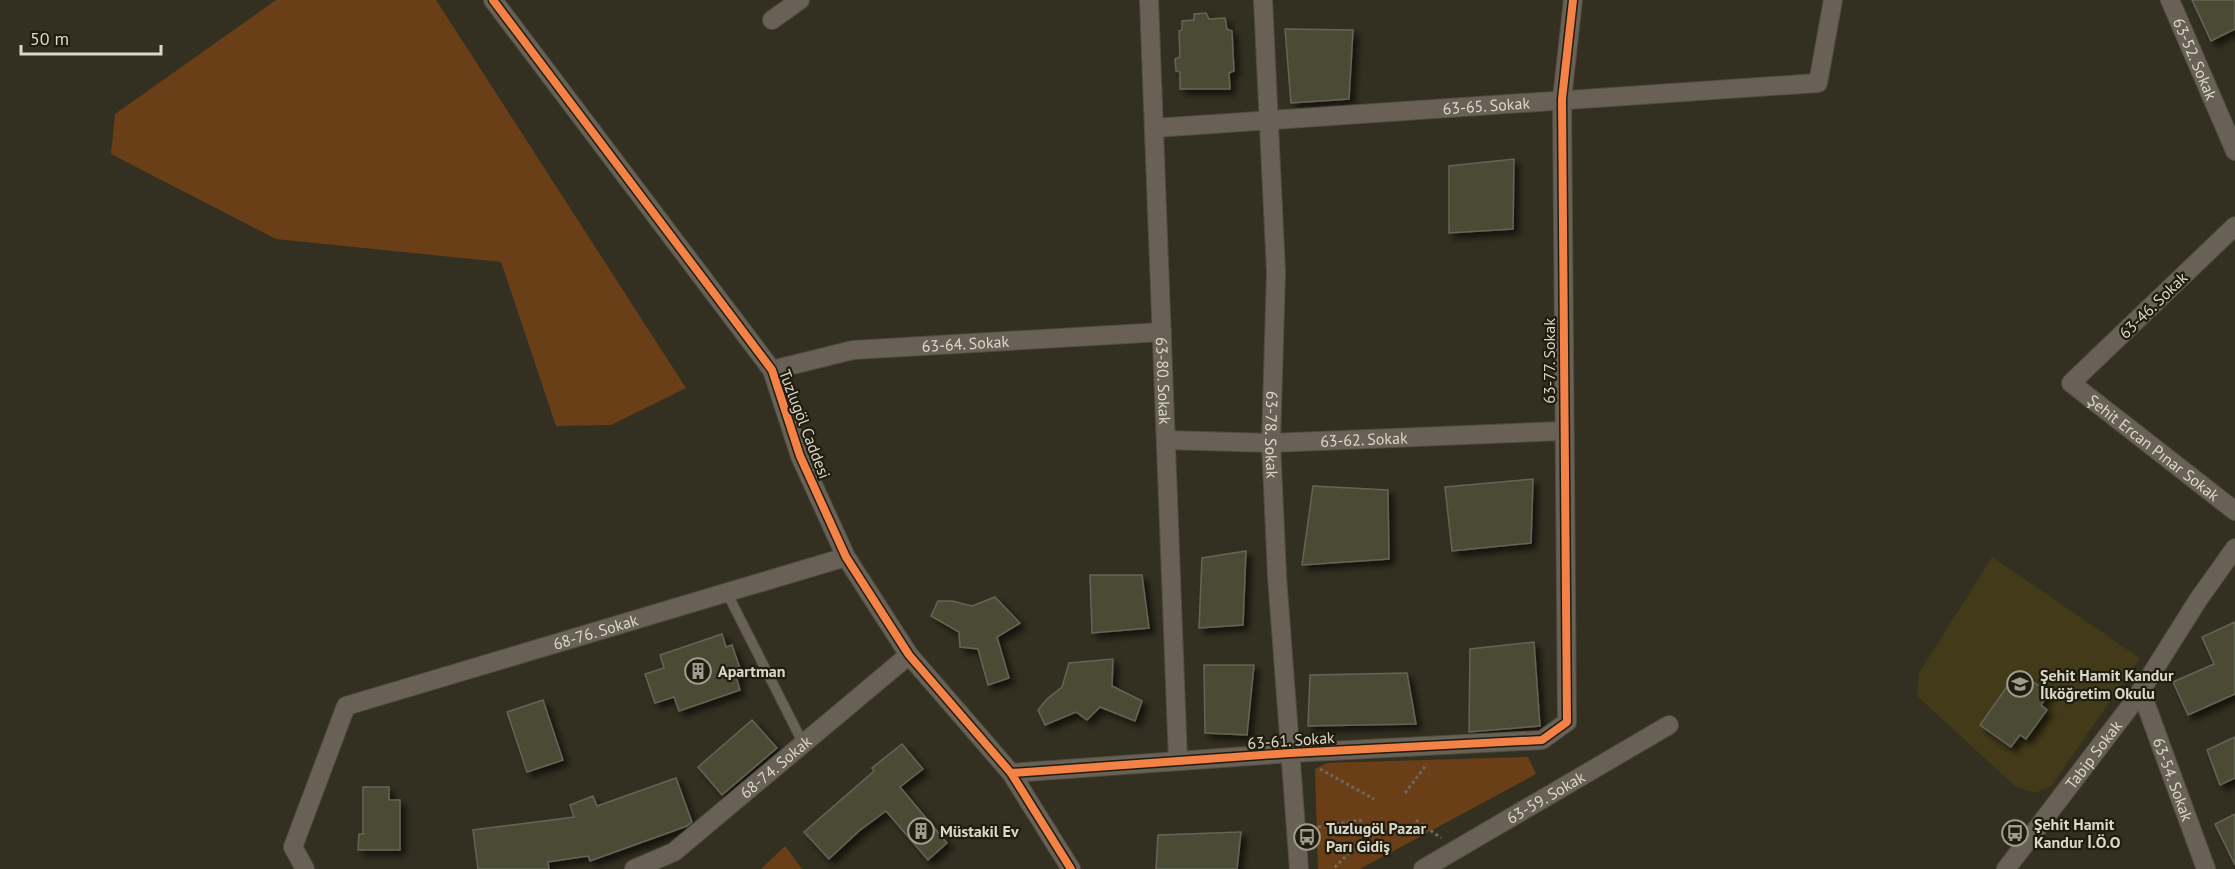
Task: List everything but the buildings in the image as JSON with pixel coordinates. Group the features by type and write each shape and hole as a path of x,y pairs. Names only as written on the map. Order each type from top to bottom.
{"street":[{"name":"Tuzlugöl Caddesi","path":"493,0 772,370 800,456 846,557 909,655 1011,773 1071,869"},
{"path":"772,20 800,0"},
{"name":"63-80. Sokak","path":"1149,0 1178,761"},
{"name":"63-78. Sokak","path":"1263,0 1276,272 1271,442 1277,576 1294,753 1295,830 1299,869"},
{"name":"63-77. Sokak","path":"1567,722 1562,99 1573,0"},
{"name":"63-65. Sokak","path":"1155,128 1818,83 1833,0"},
{"name":"63-52. Sokak","path":"2170,0 2235,151"},
{"name":"63-46. Sokak","path":"2071,383 2235,226"},
{"name":"63-64. Sokak","path":"772,370 853,350 1162,332"},
{"name":"Şehit Ercan Pınar Sokak","path":"2071,383 2235,511"},
{"name":"63-62. Sokak","path":"1166,440 1271,442 1563,431"},
{"name":"Tabip Sokak","path":"2006,869 2141,691 2198,600 2234,552"},
{"name":"68-76. Sokak","path":"305,869 293,848 346,706 846,557"},
{"name":"68-74. Sokak","path":"634,869 674,852 909,655"},
{"name":"63-54. Sokak","path":"2141,691 2206,869"},
{"name":"63-61. Sokak","path":"1011,773 1294,753 1542,740 1567,722"},
{"name":"63-59. Sokak","path":"1423,869 1669,725"}],"lane":[{"path":"727,593 804,745"}],"path":[{"path":"1405,794 1442,745"},
{"path":"1294,753 1374,799"},
{"path":"1295,830 1360,820 1367,835 1334,869"},
{"path":"1416,820 1457,849"}],"shaded area":[{"path":"276,0 436,0 686,388 611,425 556,426 501,262 276,239 111,154 115,114"},
{"name":"Şehit Hamit Kandur İlköğretim Okulu","path":"1992,557 2140,658 2052,785 2035,793 2015,786 1917,696 1919,673"},
{"path":"1528,757 1536,774 1360,869 1318,869 1315,769 1326,763"},
{"path":"785,846 802,869 761,869"}],"cycle path":[{"path":"493,0 772,370 800,456 846,557 909,655 1011,773 1071,869"},
{"path":"1011,773 1291,753 1542,740 1567,722 1562,99 1573,0"}],"place":[{"name":"Apartman","path":"698,671"},
{"name":"Şehit Hamit Kandur İlköğretim Okulu","path":"2020,684"},
{"name":"Müstakil Ev","path":"921,831"},
{"name":"Şehit Hamit Kandur İ.Ö.O","path":"2015,833"},
{"name":"Tuzlugöl Pazar Parı Gidiş","path":"1307,837"}]}
